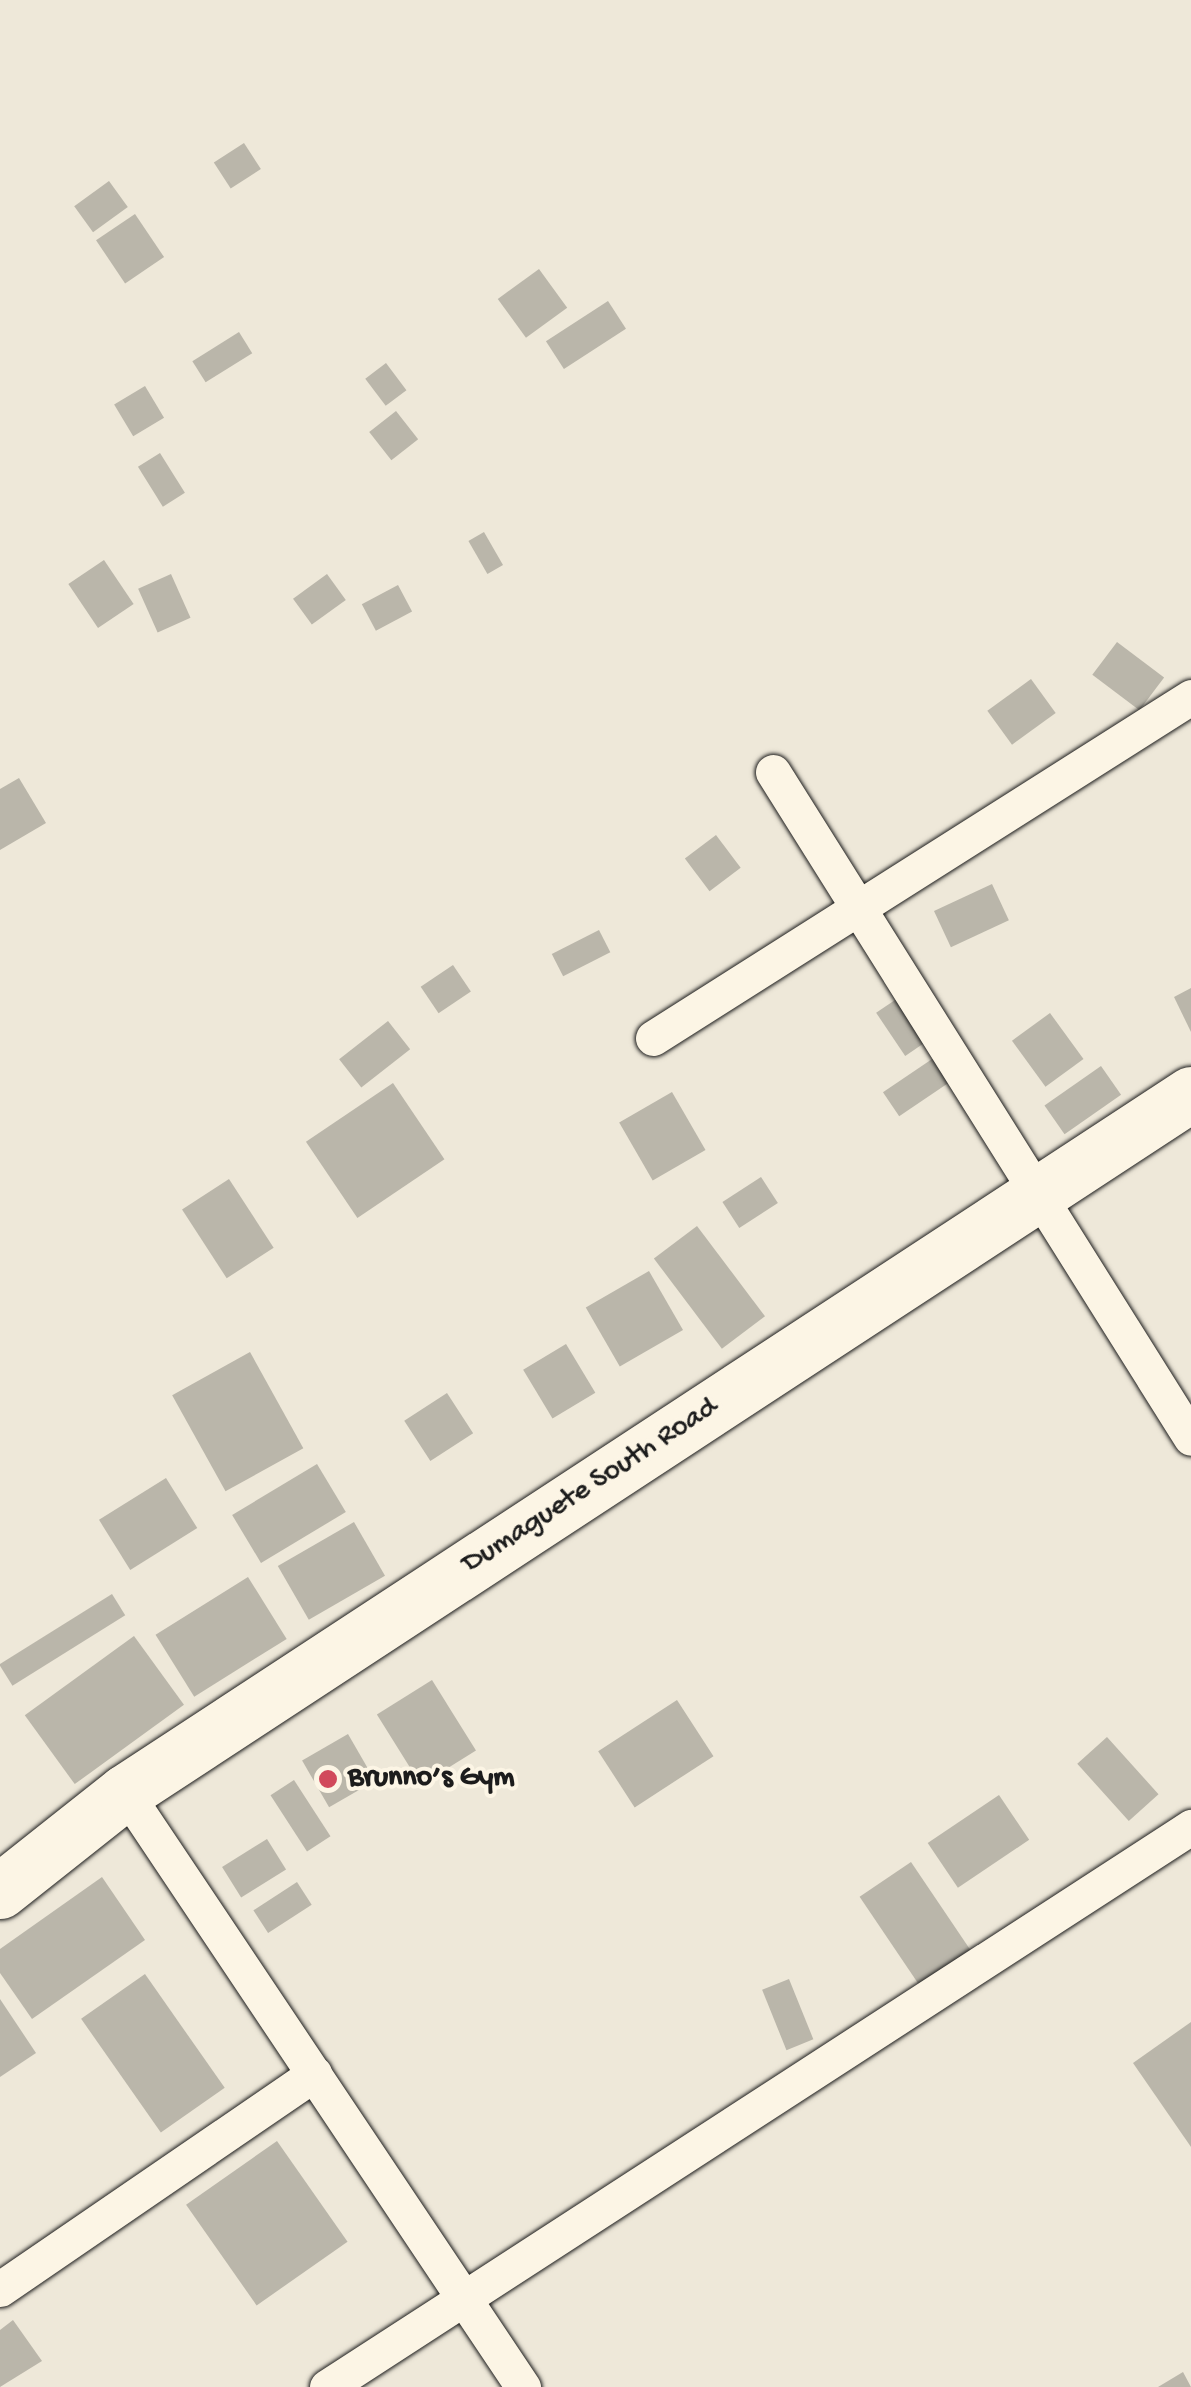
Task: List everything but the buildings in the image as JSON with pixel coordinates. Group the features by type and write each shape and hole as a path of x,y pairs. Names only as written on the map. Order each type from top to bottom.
{"highway":[{"name":"Dumaguete South Road","path":"0,1891 125,1792 1191,1094"}],"street":[{"path":"652,1038 857,903 1191,697"},
{"path":"772,772 1191,1438"},
{"path":"125,1792 467,2298 522,2387"},
{"path":"328,2387 1191,1826"},
{"path":"0,2289 314,2074"}],"place":[{"name":"Brunno’s Gym","path":"328,1779"}]}
